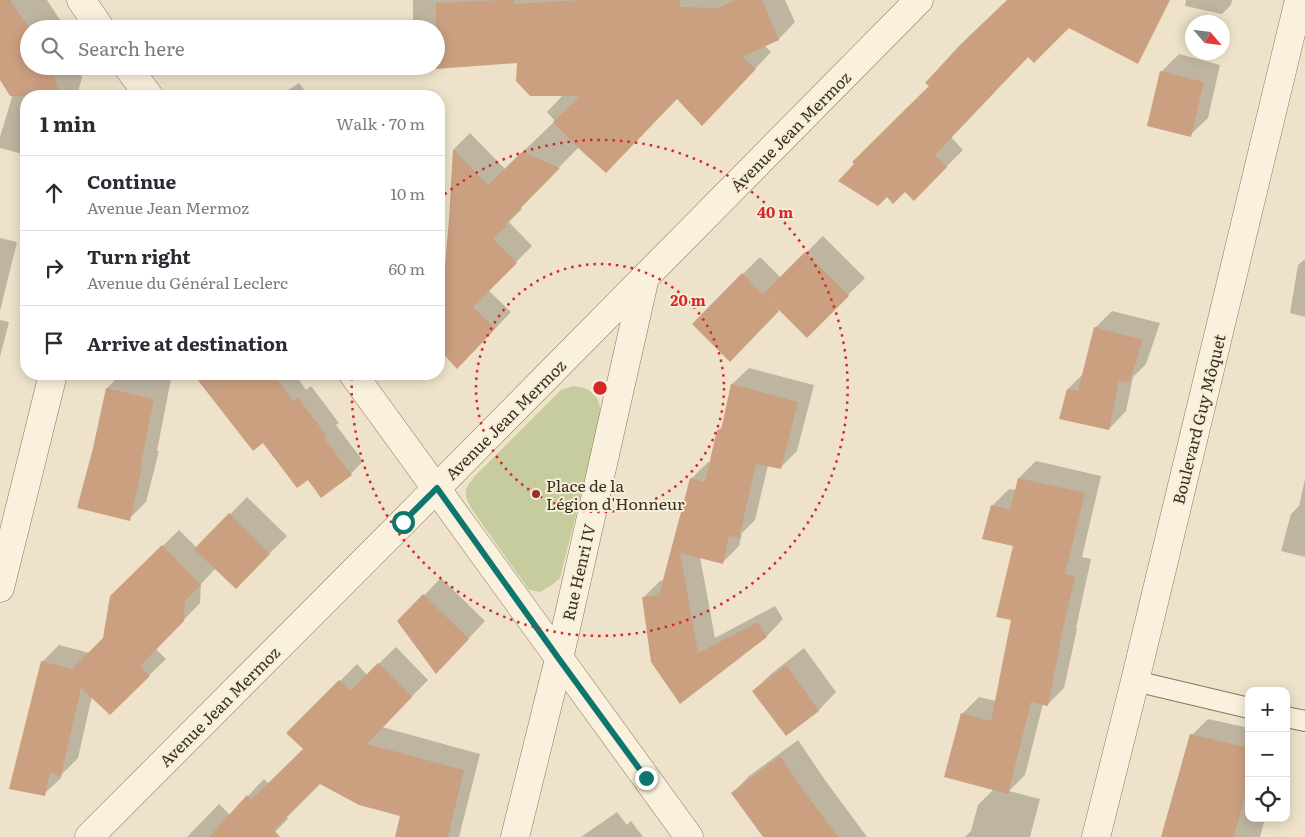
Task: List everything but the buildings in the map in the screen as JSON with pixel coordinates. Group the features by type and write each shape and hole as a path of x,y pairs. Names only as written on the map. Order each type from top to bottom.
{"street":[{"path":"81,0 95,20"},
{"name":"Avenue Jean Mermoz","path":"89,837 919,0"},
{"name":"Boulevard Guy Môquet","path":"1096,837 1299,0"},
{"path":"122,90 125,75"},
{"path":"133,75 144,90"},
{"name":"Rue Henri IV","path":"515,837 559,659 645,277"},
{"path":"0,588 52,380"},
{"path":"356,380 437,488 689,837"}],"lane":[{"path":"1135,681 1245,707"},
{"path":"1290,718 1305,721"}],"green space":[{"path":"573,386 586,389 597,397 601,415 560,578 540,592 529,590 471,508 466,498 466,490 476,475 561,390"}],"place":[{"name":"Place de la Légion d'Honneur","path":"536,494"}],"route":[{"path":"403,522 437,488 646,778"}]}
